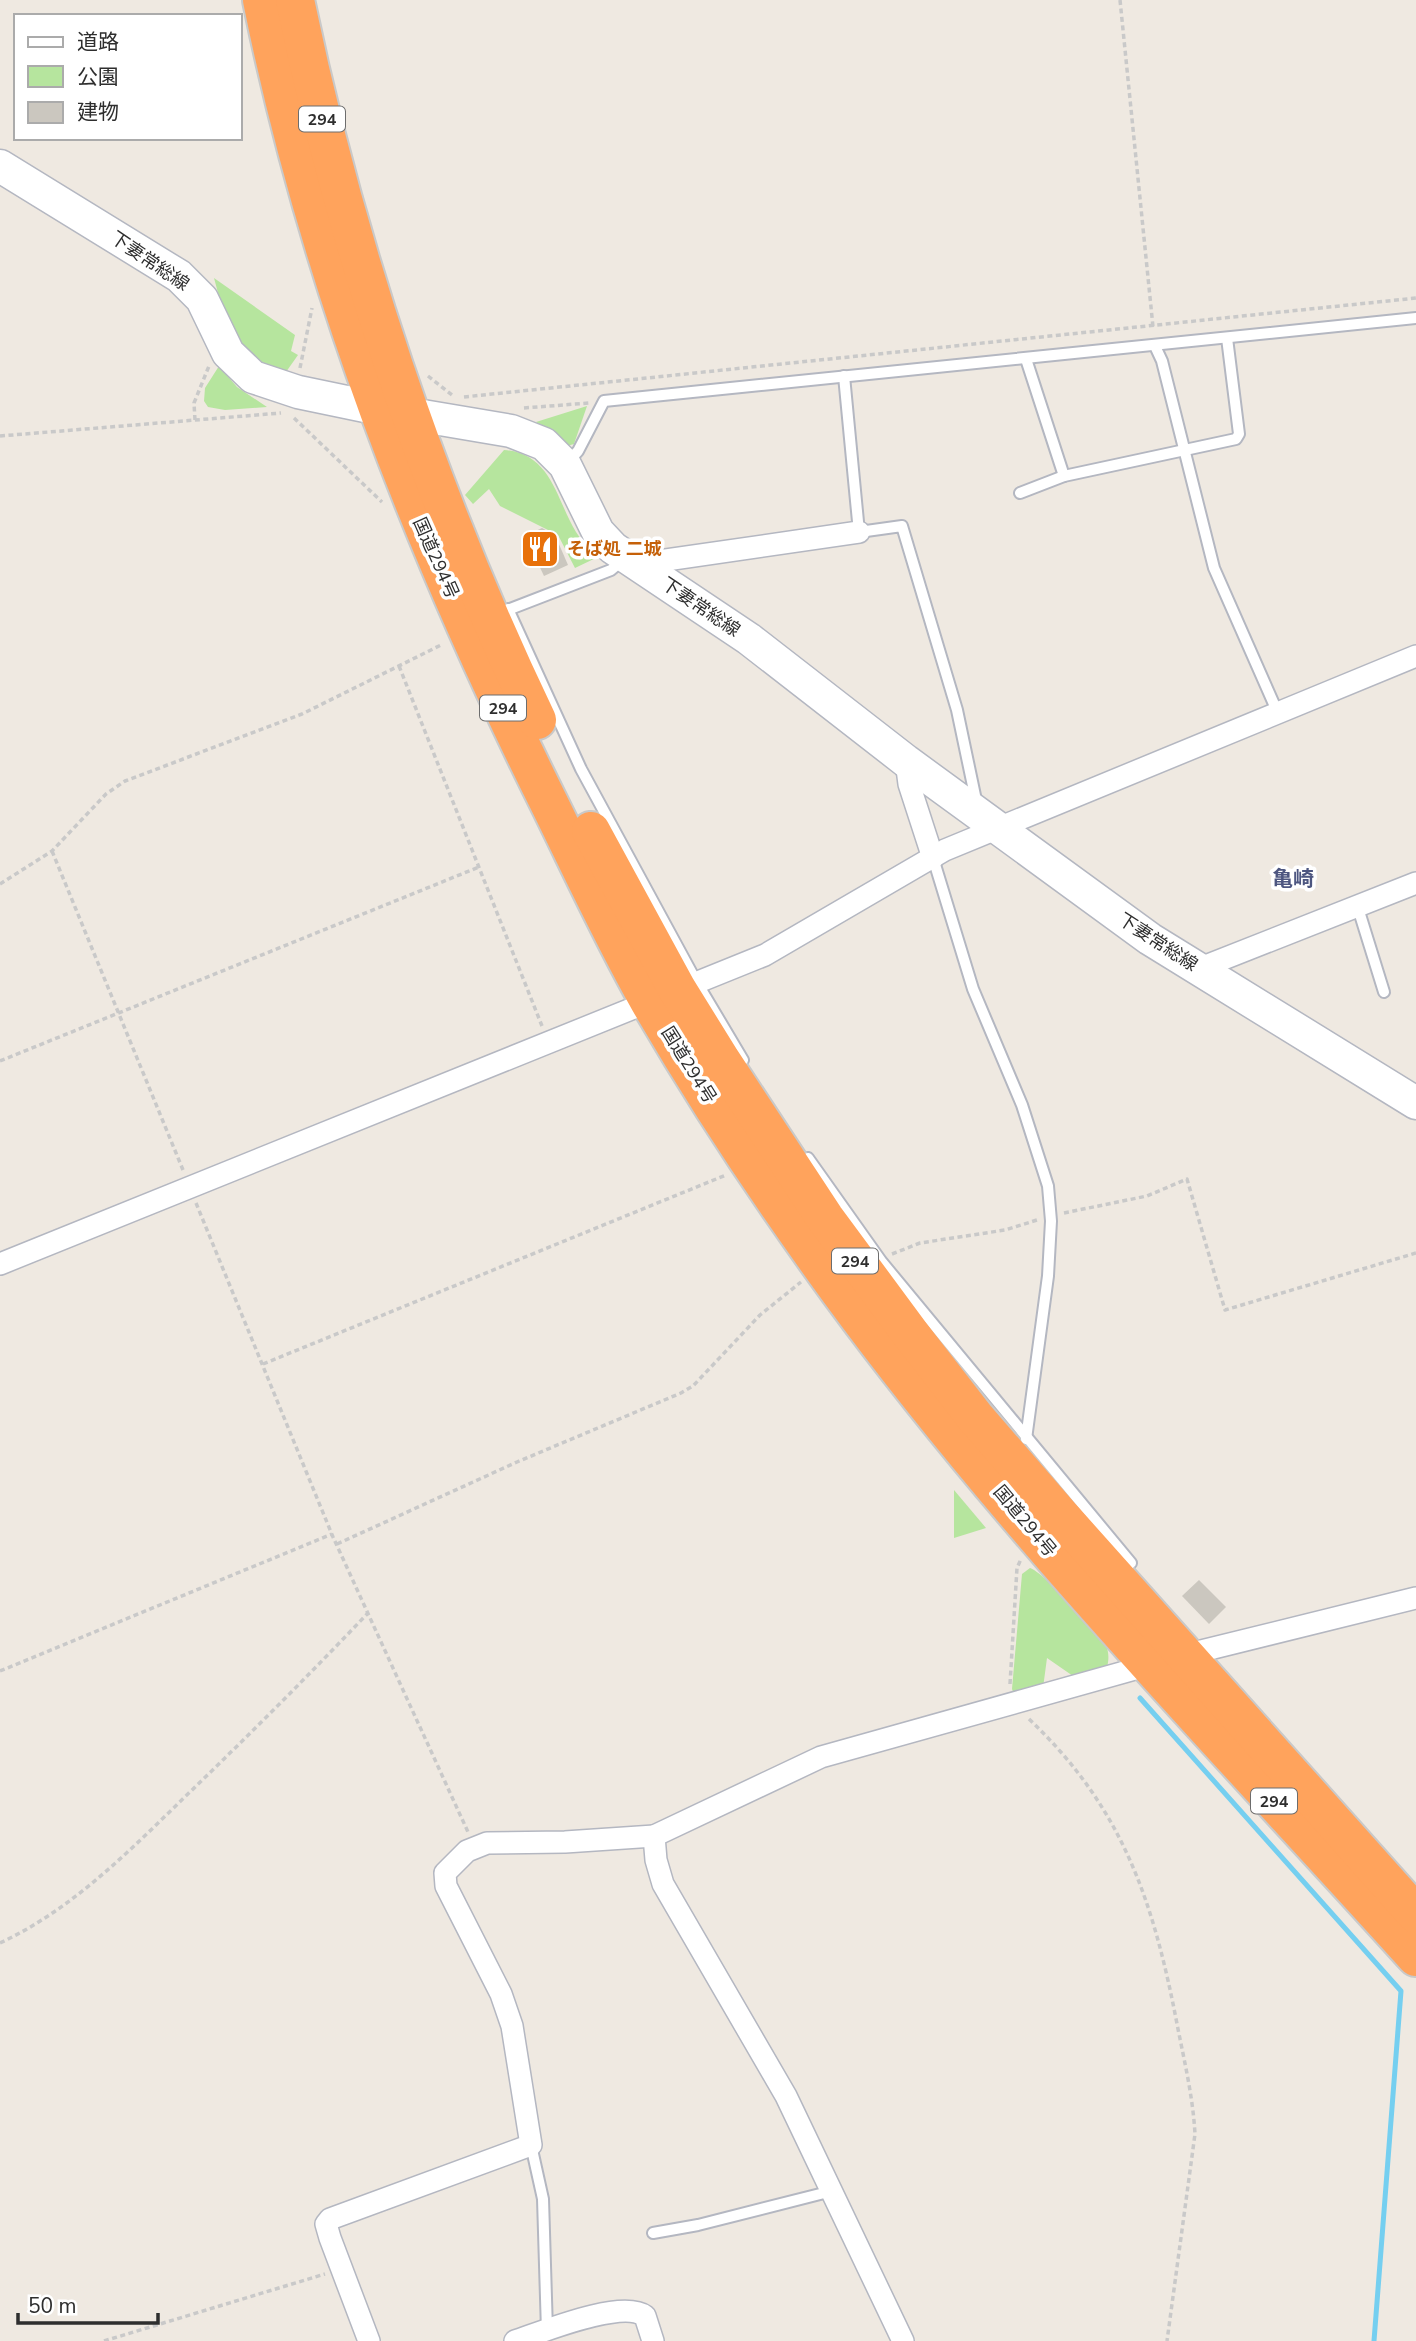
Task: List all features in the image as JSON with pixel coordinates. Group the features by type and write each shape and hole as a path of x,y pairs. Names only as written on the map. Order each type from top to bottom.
{"highway":[{"name":"国道294号","path":"262,0 288,113 351,335 439,491 500,613 535,716 674,990 767,1188 876,1340 1042,1542 1168,1660 1416,1914"},
{"name":"国道294号","path":"295,0 318,104 354,237 412,504 512,728 674,990 789,1166 863,1271 975,1417 1115,1576 1168,1660 1416,1957"}],"main road":[{"name":"下妻常総線","path":"0,166 179,276 202,299 222,343 241,369 263,382 393,410 486,425 529,436 544,444 565,465 598,532 636,563 749,639 986,821 1150,939 1416,1103"}],"street":[{"path":"636,563 859,532"},
{"path":"0,1264 765,955 933,858 986,821 1414,662"},
{"path":"906,761 909,784 933,858"},
{"path":"1198,969 1416,883"},
{"path":"369,2341 326,2224 334,2217 531,2145 512,2026 501,1994 443,1878 452,1865 475,1847 487,1843 565,1842 654,1836 821,1757 1012,1706 1168,1660 1416,1598"},
{"path":"654,1836 656,1860 663,1884 786,2096 903,2341"},
{"path":"515,2341 590,2317 635,2311 645,2316 653,2341"}],"lane":[{"path":"565,465 578,450 604,401 1416,318"},
{"path":"1020,493 1065,476 1236,439 1238,434 1227,338"},
{"path":"1155,346 1162,361 1214,568 1277,711"},
{"path":"1026,359 1065,476"},
{"path":"844,376 859,532 902,526 957,710 978,800 986,821"},
{"path":"500,613 611,569 636,563"},
{"path":"933,858 973,989 1022,1105 1048,1185 1048,1276 1026,1439"},
{"path":"1358,908 1384,992"},
{"path":"674,990 750,1071"},
{"path":"801,1148 881,1261 1131,1563 1115,1576"},
{"path":"531,2145 543,2199 547,2331"},
{"path":"653,2233 698,2225 832,2191"}],"path":[{"path":"1119,0 1155,346"},
{"path":"476,404 456,398 487,392 1416,298"},
{"path":"195,420 197,392 222,343"},
{"path":"518,409 604,401"},
{"path":"0,436 283,412 301,421 388,508"},
{"path":"0,884 52,851 106,794 125,781 302,714 448,641"},
{"path":"399,666 547,1041"},
{"path":"52,851 332,1534 475,1847"},
{"path":"0,1061 479,867"},
{"path":"262,1364 734,1172"},
{"path":"881,1261 920,1243 1005,1230 1050,1216 1147,1196 1187,1179 1225,1310 1416,1253"},
{"path":"337,1544 517,1462 681,1393 693,1386 760,1315 805,1278"},
{"path":"0,1671 332,1534"},
{"path":"1024,1550 1017,1568 1012,1706 1066,1754 1116,1828 1155,1927 1170,1986 1193,2106 1195,2134 1167,2341"},
{"path":"0,1943 53,1914 115,1865 368,1613"},
{"path":"104,2341 341,2269"}],"green space":[{"path":"214,278 295,335 291,351 298,355 286,372 254,361 244,351 228,325"},
{"path":"219,366 237,387 267,407 225,410 208,407 204,401 205,388"},
{"path":"587,406 574,444 567,446 536,422"},
{"path":"504,450 532,459 542,469 557,492 578,536 600,556 575,568 558,535 500,506 489,489 473,504 465,495"},
{"path":"954,1490 986,1528 954,1538"},
{"path":"1030,1568 1058,1590 1093,1628 1106,1646 1108,1662 1107,1667 1073,1676 1047,1658 1043,1688 1014,1694 1012,1689 1022,1574"}],"building":[{"path":"542,528 555,535 568,565 544,576 525,536"},
{"path":"1199,1580 1226,1607 1209,1624 1182,1596"}],"waterway":[{"path":"1140,1698 1401,1991 1374,2341"}],"place":[{"name":"そば処 二城","path":"540,549"}],"district":[{"name":"亀崎","path":"1293,879"}]}
